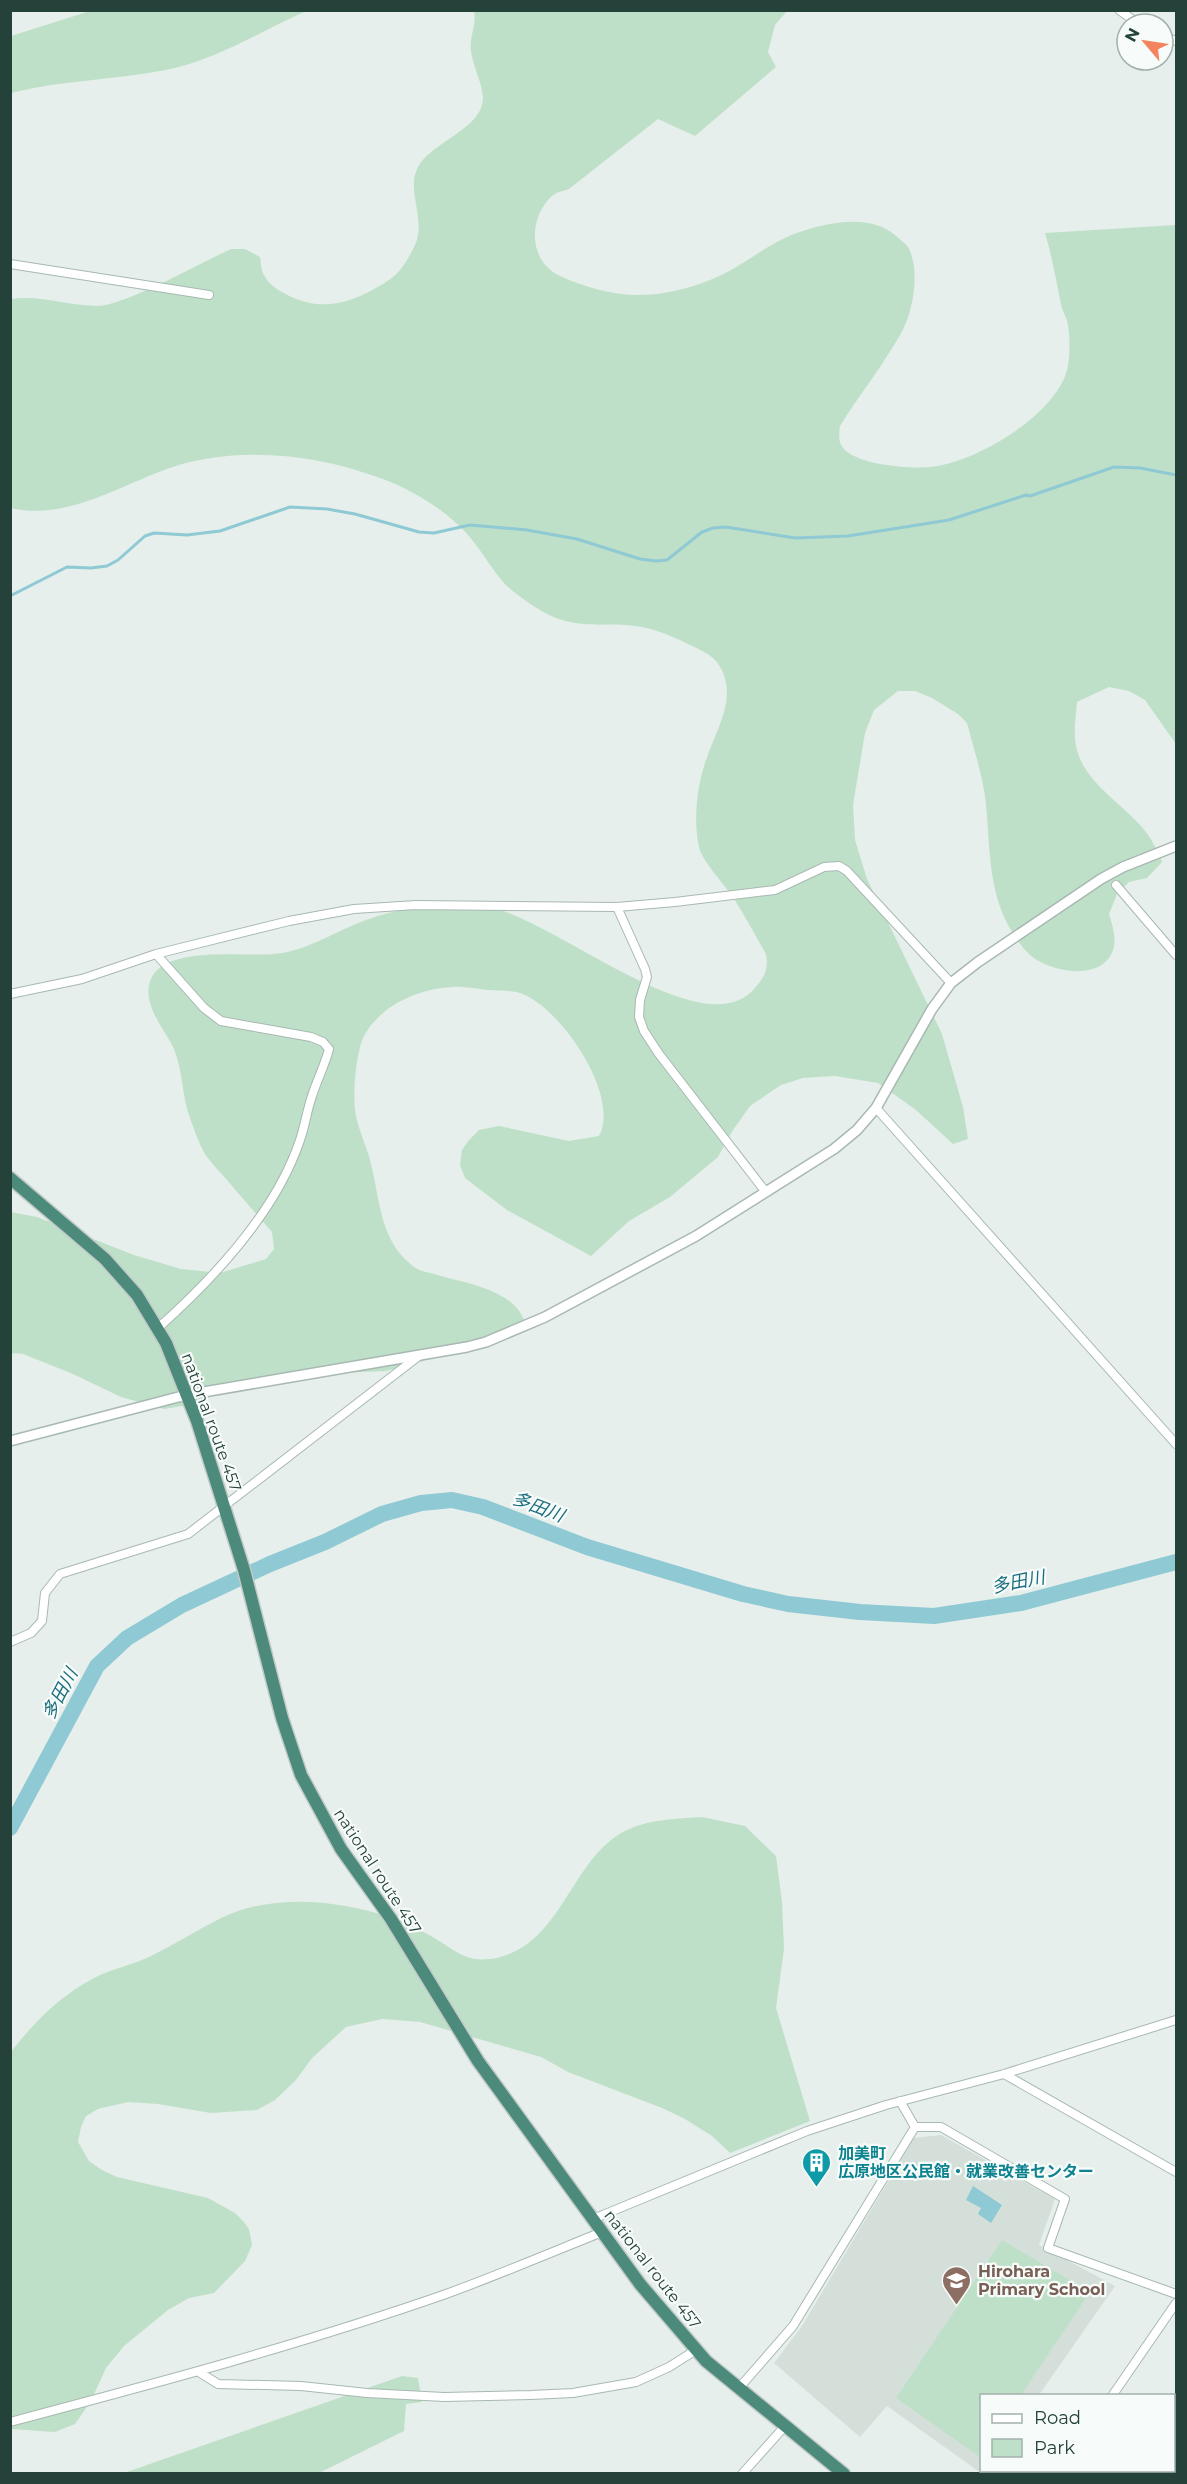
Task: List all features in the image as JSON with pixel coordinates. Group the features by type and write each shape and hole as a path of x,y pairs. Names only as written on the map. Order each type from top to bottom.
{"highway":[{"name":"national route 457","path":"10,1178 105,1258 138,1295 166,1343 186,1395 244,1570 282,1718 300,1775 341,1849 391,1919 478,2061 640,2284 696,2350 844,2474"}],"street":[{"path":"10,264 209,295"},
{"path":"10,1441 186,1395 486,1342 545,1317 696,1236 834,1149 857,1130 876,1108 932,1009 951,983 978,962 1101,879 1123,867 1176,846"},
{"path":"10,994 82,979 156,954 289,921 377,907 616,906 675,903 775,890 824,867 839,866 847,871 951,983"},
{"path":"1116,885 1176,955"},
{"path":"616,906 647,977 640,1000 639,1017 644,1031 659,1054 765,1191"},
{"path":"156,954 204,1008 222,1021 311,1037 323,1042 329,1049 312,1094 300,1141 267,1206 226,1259 158,1328"},
{"path":"876,1108 1176,1444"},
{"path":"10,1642 31,1633 42,1621 45,1593 60,1574 188,1534 423,1353"},
{"path":"593,2219 807,2131 900,2102 1004,2074 1176,2020"},
{"path":"1004,2074 1176,2172"},
{"path":"900,2102 915,2127"},
{"path":"915,2127 941,2127 1065,2199 1048,2248 1176,2294"},
{"path":"739,2388 793,2326 915,2127"},
{"path":"10,2422 199,2372 447,2293 602,2232"},
{"path":"1113,2394 1176,2303"},
{"path":"199,2372 218,2384 301,2386 367,2393 444,2397 531,2395 573,2393 636,2382 669,2367 696,2350"},
{"path":"742,2474 785,2426"}],"shaded area":[{"name":"Hirohara Primary School","path":"941,2135 1055,2199 1039,2245 1115,2286 1040,2394 980,2394 980,2472 986,2473 981,2473 887,2406 860,2437 774,2363 802,2326 914,2138"}],"green space":[{"path":"90,11 306,11 221,52 185,65 166,70 49,85 11,93 11,36"},
{"path":"474,11 787,11 775,25 768,52 776,67 695,136 658,119 569,189 554,195 544,205 539,216 535,239 537,250 549,269 560,276 607,292 644,295 676,291 705,282 731,270 793,234 814,228 837,223 862,222 885,228 907,245 912,257 915,279 912,304 900,335 840,426 839,432 843,448 850,454 871,462 884,465 930,467 969,456 1012,433 1049,401 1061,384 1068,366 1069,340 1067,322 1045,233 1176,225 1176,744 1145,700 1129,691 1109,687 1077,702 1075,730 1078,753 1083,765 1100,787 1144,830 1162,862 1147,878 1129,882 1117,894 1109,914 1114,931 1114,945 1108,960 1090,970 1079,971 1056,968 1037,960 1024,949 1001,911 993,881 985,794 967,723 958,714 932,698 915,691 898,691 874,710 865,733 853,805 855,840 867,879 942,1034 963,1107 968,1139 953,1144 916,1110 878,1083 835,1076 803,1078 781,1085 750,1106 718,1157 670,1197 629,1221 591,1256 507,1210 465,1178 460,1165 462,1150 479,1130 499,1126 569,1141 599,1136 604,1119 602,1099 583,1054 552,1015 536,1001 520,993 456,987 439,988 414,995 390,1007 371,1025 361,1043 355,1075 356,1116 370,1160 382,1218 393,1244 415,1268 473,1284 500,1295 511,1302 525,1323 489,1343 386,1371 311,1374 219,1393 188,1405 164,1409 121,1397 23,1354 11,1353 11,1212 37,1217 134,1255 181,1269 220,1273 266,1259 274,1249 272,1232 210,1161 197,1136 187,1109 175,1052 157,1019 148,992 153,975 163,966 192,956 286,952 310,945 355,924 393,912 435,905 477,905 505,912 660,990 697,1002 729,1003 754,989 766,969 766,954 733,897 701,853 697,837 696,814 700,781 724,713 727,689 725,677 719,665 705,653 673,637 650,629 625,625 577,623 549,615 508,587 468,535 439,509 416,494 392,483 331,464 280,456 254,455 203,459 159,472 76,505 33,511 11,508 11,299 33,298 87,306 111,304 145,291 231,249 245,249 260,257 263,273 275,288 307,302 329,304 341,302 363,295 384,283 397,274 404,265 417,238 419,227 414,183 418,167 433,150 474,119 480,110 483,93 471,51"},
{"path":"702,1817 745,1826 776,1856 782,1902 784,1949 776,2008 810,2121 730,2153 712,2136 685,2119 568,2072 541,2057 420,2022 382,2019 346,2027 312,2058 296,2080 275,2100 257,2110 211,2113 158,2104 128,2102 98,2109 86,2116 78,2142 89,2161 117,2177 208,2198 235,2213 243,2221 249,2229 252,2245 245,2261 214,2293 189,2298 168,2310 124,2346 106,2368 91,2401 75,2424 55,2432 11,2429 10,2053 48,2011 70,1993 94,1978 149,1957 221,1918 241,1910 283,1902 327,1903 370,1911 410,1926 469,1958 497,1958 518,1950 535,1937 549,1922 599,1851 615,1837 646,1823"},
{"path":"1002,2240 1090,2292 1022,2394 980,2394 980,2457 896,2398"},
{"path":"402,2376 418,2378 422,2402 406,2404 404,2431 319,2473 121,2474"}],"water":[{"path":"973,2186 1002,2205 991,2223 978,2214 981,2208 966,2200"}],"waterway":[{"path":"10,596 67,567 107,566 118,560 145,536 154,533 187,535 220,531 290,507 327,509 355,514 419,532 434,533 470,525 527,530 577,539 640,559 656,561 667,560 702,532 713,528 726,527 795,538 848,536 949,520 1026,495 1030,496 1114,467 1140,468 1176,475"},
{"name":"多田川","path":"10,1828 97,1666 127,1638 182,1605 270,1564 325,1542 382,1514 421,1503 452,1500 483,1507 587,1547 743,1594 788,1604 860,1612 934,1616 1021,1603 1176,1562"}],"place":[{"name":"加美町 広原地区公民館・就業改善センター","path":"817,2188"},
{"name":"Hirohara Primary School","path":"957,2306"}]}
